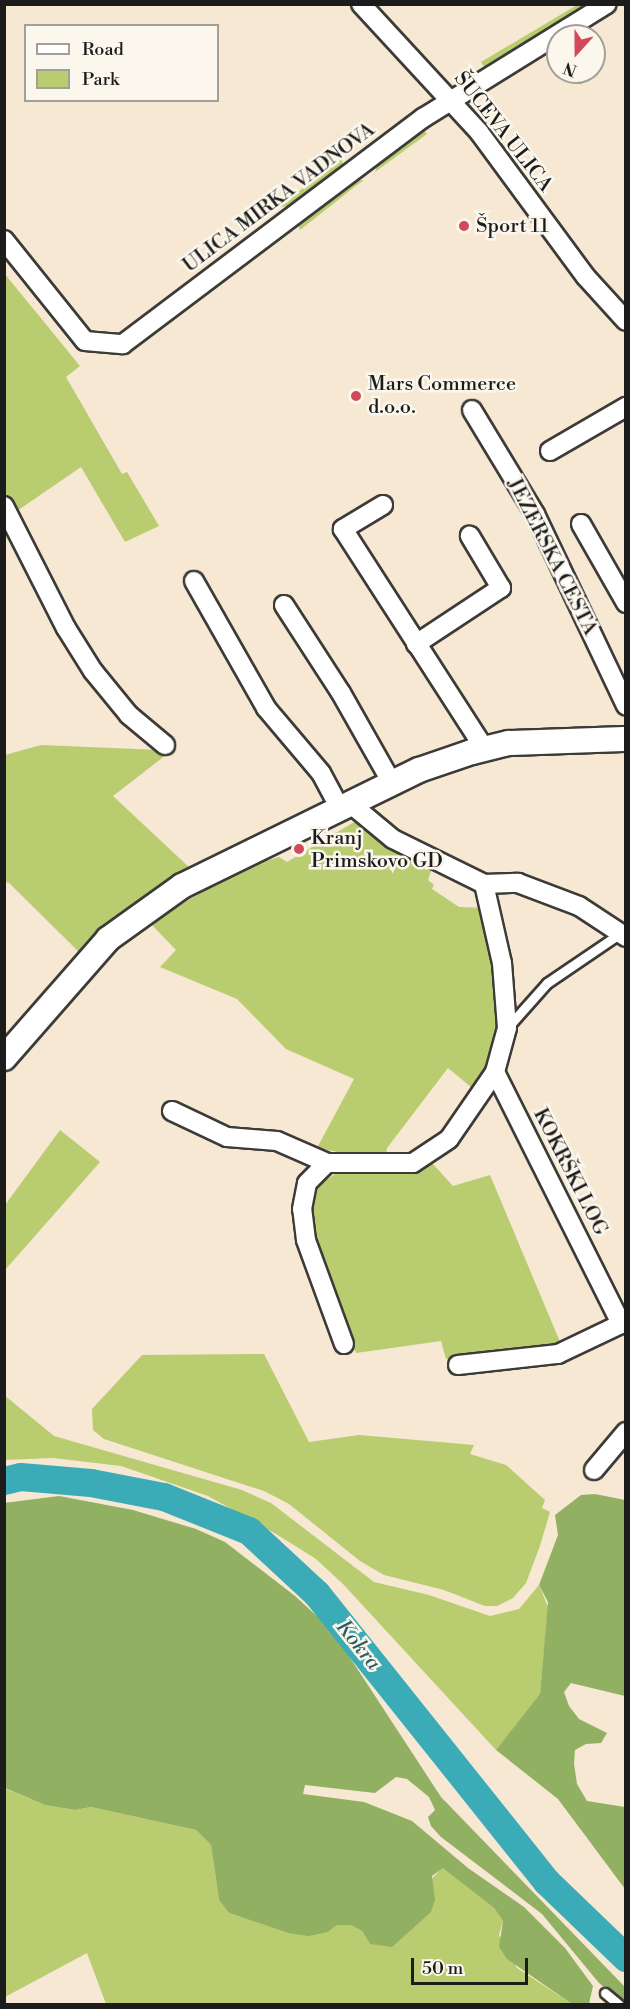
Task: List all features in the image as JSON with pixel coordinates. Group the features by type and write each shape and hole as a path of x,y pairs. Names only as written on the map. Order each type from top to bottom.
{"street":[{"name":"ŠUCEVA ULICA","path":"361,4 451,100 586,277 626,321"},
{"name":"ULICA MIRKA VADNOVA","path":"4,240 85,341 123,344 451,100 606,4"},
{"path":"550,451 626,407"},
{"name":"JEZERSKA CESTA","path":"472,410 535,514 626,706"},
{"path":"383,505 343,529 484,748"},
{"path":"4,506 66,628 93,670 129,715 165,745"},
{"path":"581,524 626,603"},
{"path":"416,644 501,588 470,536"},
{"path":"194,581 266,708 343,801 393,839 484,884 518,883 579,906 622,935"},
{"path":"284,605 341,693 392,783"},
{"path":"4,1058 74,975 141,912 182,886 343,801 484,748 544,741 626,739"},
{"path":"172,1111 227,1137 277,1141 327,1163 413,1163 449,1139 495,1072 507,1028 496,928 484,884"},
{"name":"KOKRŠKI LOG","path":"458,1365 558,1354 623,1323 495,1072"},
{"path":"327,1163 307,1183 302,1209 306,1240 344,1344"},
{"path":"594,1470 626,1432"}],"lane":[{"path":"507,1028 547,983 622,935"},
{"path":"605,1992 618,2004"}],"green space":[{"path":"577,5 590,5 558,24 546,24 546,31 485,68 481,62"},
{"path":"423,129 427,134 375,172 378,162"},
{"path":"342,159 343,167 291,206 278,207"},
{"path":"364,180 300,230 297,223 354,181"},
{"path":"4,273 80,366 66,377 122,474 127,472 159,526 125,542 81,467 14,513 4,494"},
{"path":"41,745 160,750 166,755 113,796 191,869 134,904 81,954 8,882 5,883 5,755"},
{"path":"361,818 432,868 428,880 434,885 432,889 459,907 488,908 502,1039 477,1092 448,1068 387,1148 385,1161 317,1148 354,1079 286,1049 237,999 160,967 176,950 150,923 242,868 279,857 287,862"},
{"path":"60,1130 100,1162 5,1270 5,1205"},
{"path":"432,1163 453,1186 490,1175 563,1349 459,1360 446,1359 441,1341 356,1353 309,1229 312,1190 338,1172 418,1171"},
{"path":"264,1354 309,1442 359,1435 474,1445 470,1454 506,1465 545,1500 542,1508 550,1512 540,1546 526,1583 513,1598 497,1606 485,1606 444,1590 384,1575 360,1561 289,1504 264,1491 104,1439 93,1430 92,1409 142,1355"},
{"path":"4,1395 54,1436 242,1490 271,1503 374,1582 429,1595 490,1616 519,1609 539,1585 548,1607 540,1694 534,1705 496,1750 343,1584 316,1559 276,1534 208,1496 121,1466 53,1458 5,1460"},
{"path":"595,1494 625,1500 625,1696 571,1683 564,1692 569,1706 579,1719 607,1733 601,1743 586,1744 575,1750 574,1764 577,1784 587,1801 625,1807 625,1889 558,1799 496,1750 540,1694 548,1602 539,1585 558,1535 555,1515 581,1495"},
{"path":"59,1496 133,1510 196,1529 225,1542 295,1596 332,1630 441,1797 625,1987 625,2004 599,1983 542,1914 441,1837 431,1826 428,1817 435,1810 429,1797 407,1779 396,1777 375,1793 305,1785 303,1794 364,1802 412,1821 468,1868 524,1907 565,1948 593,1986 589,2004 572,2004 507,1959 499,1947 503,1921 494,1908 443,1868 432,1876 435,1900 431,1912 392,1947 370,1944 362,1931 351,1925 337,1925 328,1932 308,1936 288,1933 229,1913 219,1900 211,1845 196,1830 91,1807 75,1810 45,1805 5,1788 4,1503"},
{"path":"4,1788 45,1805 75,1810 91,1807 196,1830 211,1845 219,1900 229,1913 288,1933 328,1932 337,1925 351,1925 362,1931 370,1944 443,1867 494,1908 503,1921 499,1935 517,1968 572,2004 106,2004 87,1953 5,1997"}],"waterway":[{"name":"Kokra","path":"4,1481 21,1477 91,1483 164,1497 249,1531 317,1594 547,1882 626,1958"}],"place":[{"name":"Šport 11","path":"464,226"},
{"name":"Mars Commerce d.o.o.","path":"356,396"},
{"name":"Kranj Primskovo GD","path":"299,849"}]}
